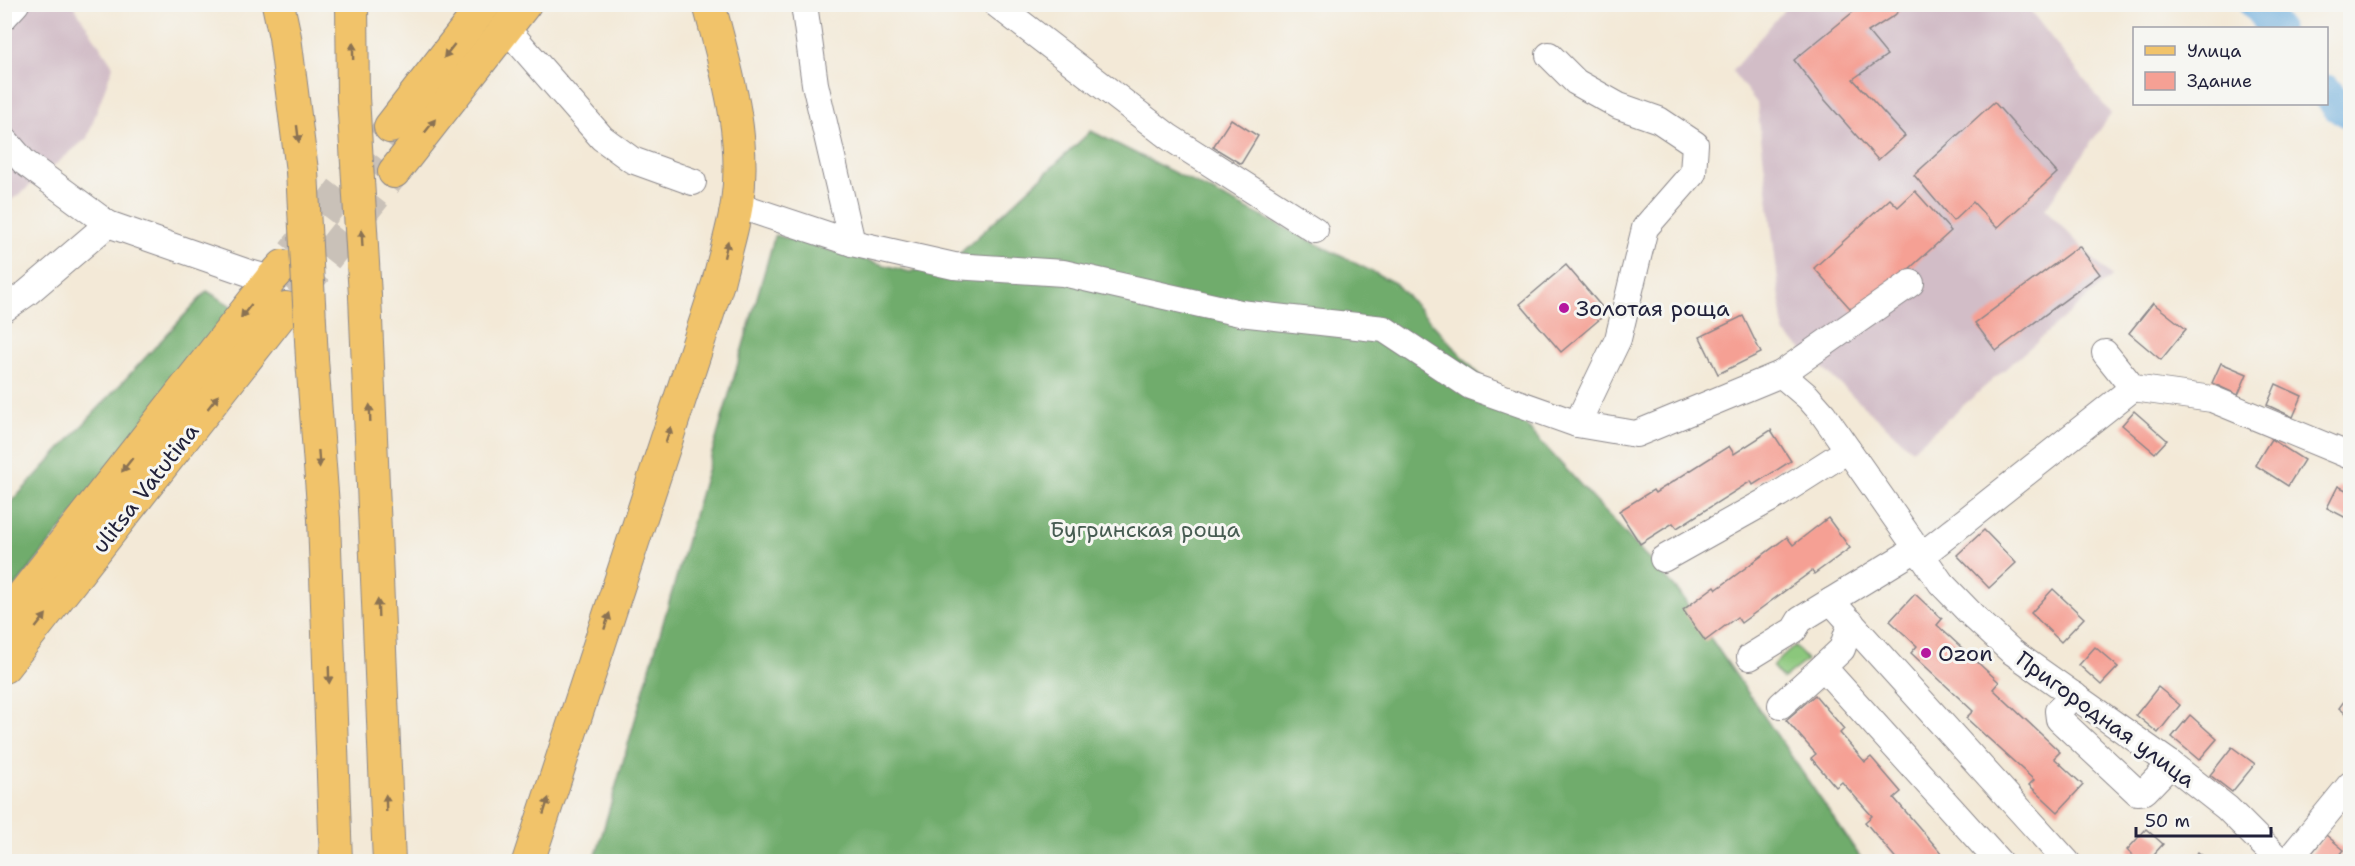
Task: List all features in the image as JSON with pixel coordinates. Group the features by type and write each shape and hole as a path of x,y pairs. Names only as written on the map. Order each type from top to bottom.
{"main road":[{"path":"278,4 294,98 302,171 312,358 324,519 336,861"},
{"path":"352,4 353,97 365,296 388,861"},
{"path":"390,128 485,4"},
{"path":"528,861 718,283 737,205 739,141 731,93 709,4"},
{"path":"394,172 516,16"},
{"name":"ulitsa Vatutina","path":"4,620 277,272"},
{"name":"ulitsa Vatutina","path":"4,667 286,308"}],"street":[{"path":"4,16 16,4"},
{"path":"291,4 294,98"},
{"path":"804,4 815,84 852,243"},
{"path":"996,4 1169,137 1315,230"},
{"path":"516,16 602,138 632,160 693,182"},
{"path":"1549,55 1576,82 1619,106 1659,120 1695,144 1694,173 1645,228 1618,339 1577,424"},
{"path":"4,139 14,169 108,224 235,268 277,272"},
{"path":"737,205 852,243 954,266 1063,273 1240,313 1384,329 1470,386 1577,424 1636,434 1781,374 1911,284"},
{"path":"4,309 27,293 108,224"},
{"path":"2105,353 2133,388 2212,399 2350,456"},
{"name":"Пригородная улица","path":"1781,374 1808,397 1823,414 1941,583 2011,651 2171,764 2227,808 2281,861"},
{"path":"1750,657 1794,630 1800,620 1919,553 2133,388"},
{"path":"1664,559 1779,494 1848,450"},
{"path":"1831,601 2067,861"},
{"path":"1781,705 1842,649 1851,622"},
{"path":"1823,667 1999,861"},
{"path":"2074,695 2058,711 2059,719 2137,792 2145,791 2171,764"},
{"path":"2287,861 2350,785"}],"shaded area":[{"path":"4,5 73,5 113,66 87,138 5,204"},
{"path":"1788,5 2026,5 2111,114 2045,209 2111,277 1912,450 1784,333 1757,103 1732,71"}],"green space":[{"name":"Бугринская роща","path":"1091,131 1395,283 1679,592 1863,861 594,862 775,235 910,272 956,257"},
{"path":"207,291 236,309 5,600 5,509"},
{"path":"1795,646 1807,660 1783,679 1772,666"}],"building":[{"path":"1863,4 1905,4 1895,15 1868,32 1887,55 1853,79 1905,136 1878,160 1825,100 1794,60"},
{"path":"1994,102 2057,173 1997,228 1973,202 1953,221 1914,175"},
{"path":"1231,119 1258,136 1241,164 1213,147"},
{"path":"1915,191 1951,231 1857,316 1814,268 1890,199 1898,207"},
{"path":"2079,246 2100,274 1996,351 1975,323"},
{"name":"Золотая роща","path":"1566,265 1607,313 1561,352 1520,304"},
{"path":"2153,303 2186,329 2161,360 2129,333"},
{"path":"1743,316 1761,353 1718,374 1700,337"},
{"path":"2221,363 2247,374 2238,395 2212,383"},
{"path":"2276,384 2302,396 2293,417 2267,405"},
{"path":"2134,411 2167,440 2155,453 2122,425"},
{"path":"1771,430 1791,461 1753,485 1751,481 1677,528 1673,523 1640,544 1619,511 1653,490 1655,493 1729,446 1734,454"},
{"path":"2271,439 2304,460 2288,486 2255,465"},
{"path":"2338,486 2350,492 2350,520 2327,508"},
{"path":"1828,518 1850,548 1814,574 1812,571 1741,623 1737,617 1705,641 1683,610 1715,586 1717,589 1787,537 1793,545"},
{"path":"1984,530 2016,563 1989,588 1957,555"},
{"path":"2053,589 2084,618 2061,642 2031,613"},
{"path":"1915,594 1942,619 1937,625 1999,682 1993,689 2060,752 2054,758 2083,785 2058,812 2029,785 2034,780 1966,718 1973,711 1911,653 1917,646 1890,621"},
{"path":"2095,647 2118,667 2101,685 2079,665"},
{"path":"2158,687 2180,705 2158,733 2136,715"},
{"path":"2350,693 2350,717 2339,708"},
{"path":"1815,695 1844,729 1840,733 1865,762 1871,757 1901,792 1894,798 1949,862 1899,862 1865,822 1872,816 1842,782 1836,787 1811,758 1816,754 1786,720"},
{"path":"2190,715 2217,739 2199,760 2172,737"},
{"path":"2232,747 2255,764 2232,792 2210,775"},
{"path":"2146,829 2163,844 2147,862 2139,862 2127,850"},
{"path":"2326,835 2344,850 2334,862 2312,862 2308,858"},
{"path":"2198,852 2210,862 2190,862"}],"waterway":[{"path":"2256,4 2274,27"},
{"path":"2328,94 2338,106 2350,112"}],"tunnel":[{"path":"293,253 390,127"},
{"path":"296,296 394,172"}],"place":[{"name":"Золотая роща","path":"1564,308"},
{"name":"Ozon","path":"1926,653"}]}
